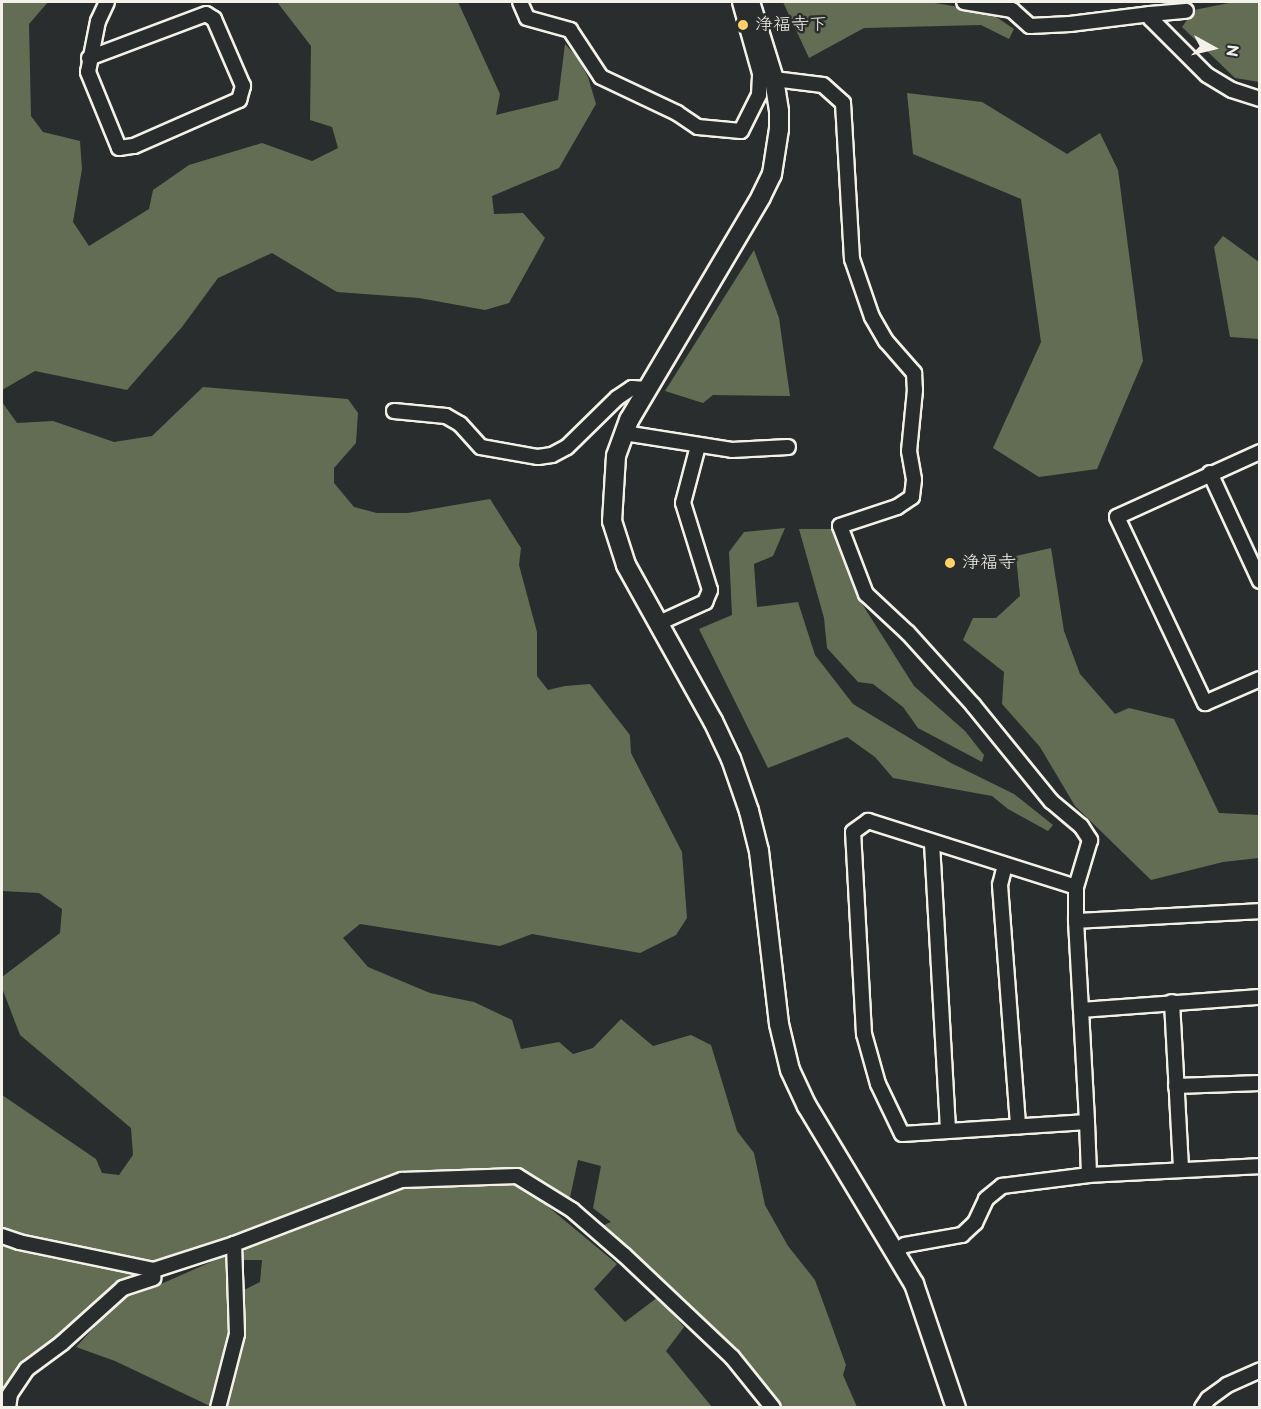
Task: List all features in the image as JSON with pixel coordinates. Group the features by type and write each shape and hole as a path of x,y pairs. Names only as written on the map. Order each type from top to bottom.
{"street":[{"path":"89,58 206,8 214,19 243,86 239,100 134,146 119,148 92,87 88,72 89,58 98,21 107,2"},
{"path":"520,2 527,18 570,30 601,77 677,113 698,127 741,131 767,76 740,2"},
{"path":"750,2 779,129 771,174 761,197 646,389 624,433 613,476 612,521 626,565 713,721 731,759 749,811 760,862 779,1023 790,1070 807,1106 896,1250 914,1284 956,1407"},
{"path":"964,2 1012,10 1030,26 1070,24 1186,11"},
{"path":"1150,14 1151,19 1208,75 1232,90 1260,99"},
{"path":"767,76 823,85 843,103 852,259 872,317 886,341 914,373 909,451 914,480 912,497 897,507 840,526 866,594 908,633 973,705 1051,801 1081,826 1090,840 1076,887 1089,1175"},
{"path":"393,411 446,416 460,424 481,447 538,457 552,455 567,447 617,398 632,388 646,389"},
{"path":"624,433 732,450 788,447"},
{"path":"658,623 705,602 710,590 683,503 698,446"},
{"path":"1260,452 1118,517 1205,703 1260,680"},
{"path":"1210,473 1260,581"},
{"path":"1076,887 868,821 853,832 864,1034 878,1084 902,1134 1087,1122"},
{"path":"932,843 948,1131"},
{"path":"1005,865 1000,885 1017,1126"},
{"path":"1076,921 1260,911"},
{"path":"1081,1011 1172,1002 1260,997"},
{"path":"1172,1002 1181,1170"},
{"path":"1176,1086 1260,1083"},
{"path":"896,1250 905,1245 962,1235 975,1223 986,1199 1002,1186 1089,1175 1260,1166"},
{"path":"2,1236 19,1242 154,1270 234,1244 402,1180 517,1176 572,1210 624,1255 732,1357 773,1407"},
{"path":"219,1407 237,1334 234,1244"},
{"path":"8,1407 10,1394 27,1369 62,1343 123,1288 153,1278 154,1270"},
{"path":"1202,1407 1208,1398 1227,1385 1260,1370"}],"green space":[{"path":"2,2 48,2 29,24 31,116 43,132 80,141 82,169 73,222 89,246 149,209 153,190 189,165 262,143 312,161 338,148 332,127 310,120 311,46 277,2 458,2 500,94 496,115 558,100 565,44 578,58 588,77 596,104 559,168 492,196 494,214 523,213 545,238 509,303 485,310 419,298 337,292 272,253 218,278 182,327 127,390 35,371 2,390"},
{"path":"783,2 929,2 989,12 1014,29 1009,39 981,25 864,28 809,58"},
{"path":"1234,2 1259,2 1259,82 1235,78 1182,27 1194,10"},
{"path":"907,93 982,102 1067,154 1100,133 1118,170 1143,361 1097,469 1039,477 993,448 1041,342 1021,199 913,154"},
{"path":"1223,236 1259,262 1259,339 1230,337 1214,247"},
{"path":"754,250 779,318 790,396 713,395 703,403 665,391"},
{"path":"203,387 348,399 358,413 356,443 334,468 334,483 354,507 377,513 408,513 490,499 521,548 519,565 537,632 537,676 548,690 590,684 630,735 631,753 682,852 687,918 676,935 640,953 532,934 500,946 360,924 343,938 368,967 430,993 474,1002 512,1020 521,1049 559,1042 573,1054 593,1048 621,1019 653,1046 691,1035 711,1045 737,1131 754,1153 765,1205 788,1246 815,1280 846,1365 843,1375 857,1407 781,1407 746,1363 602,1226 611,1222 593,1208 601,1166 578,1160 569,1202 519,1170 402,1173 157,1264 2,1230 2,1095 96,1159 102,1173 119,1175 133,1155 131,1128 20,1035 2,988 2,977 60,933 62,909 39,893 2,891 2,402 17,423 53,421 114,442 152,436"},
{"path":"785,528 773,556 754,564 757,607 798,602 815,655 853,704 951,763 1014,794 1053,825 1048,831 1008,809 992,796 893,778 875,757 847,737 768,768 699,629 732,615 729,552 744,532"},
{"path":"799,529 833,529 859,599 914,686 965,731 984,755 982,762 918,728 903,707 873,684 858,682 827,648 824,618"},
{"path":"1051,548 1064,631 1080,674 1115,714 1129,708 1174,719 1219,813 1259,815 1259,858 1223,862 1151,880 1075,806 1040,747 1002,704 1004,672 963,640 973,618 996,618 1020,596 1016,556"},
{"path":"516,1180 617,1264 594,1289 625,1322 658,1297 684,1327 666,1351 712,1407 223,1408 242,1333 244,1290 260,1282 262,1260 241,1260 248,1241 405,1184"},
{"path":"2,1241 26,1250 131,1274 131,1279 110,1291 23,1366 2,1407"},
{"path":"229,1254 230,1334 212,1407 115,1361 76,1347 125,1294 161,1284"}],"place":[{"name":"浄福寺下","path":"743,25"},
{"name":"浄福寺","path":"950,563"}]}
